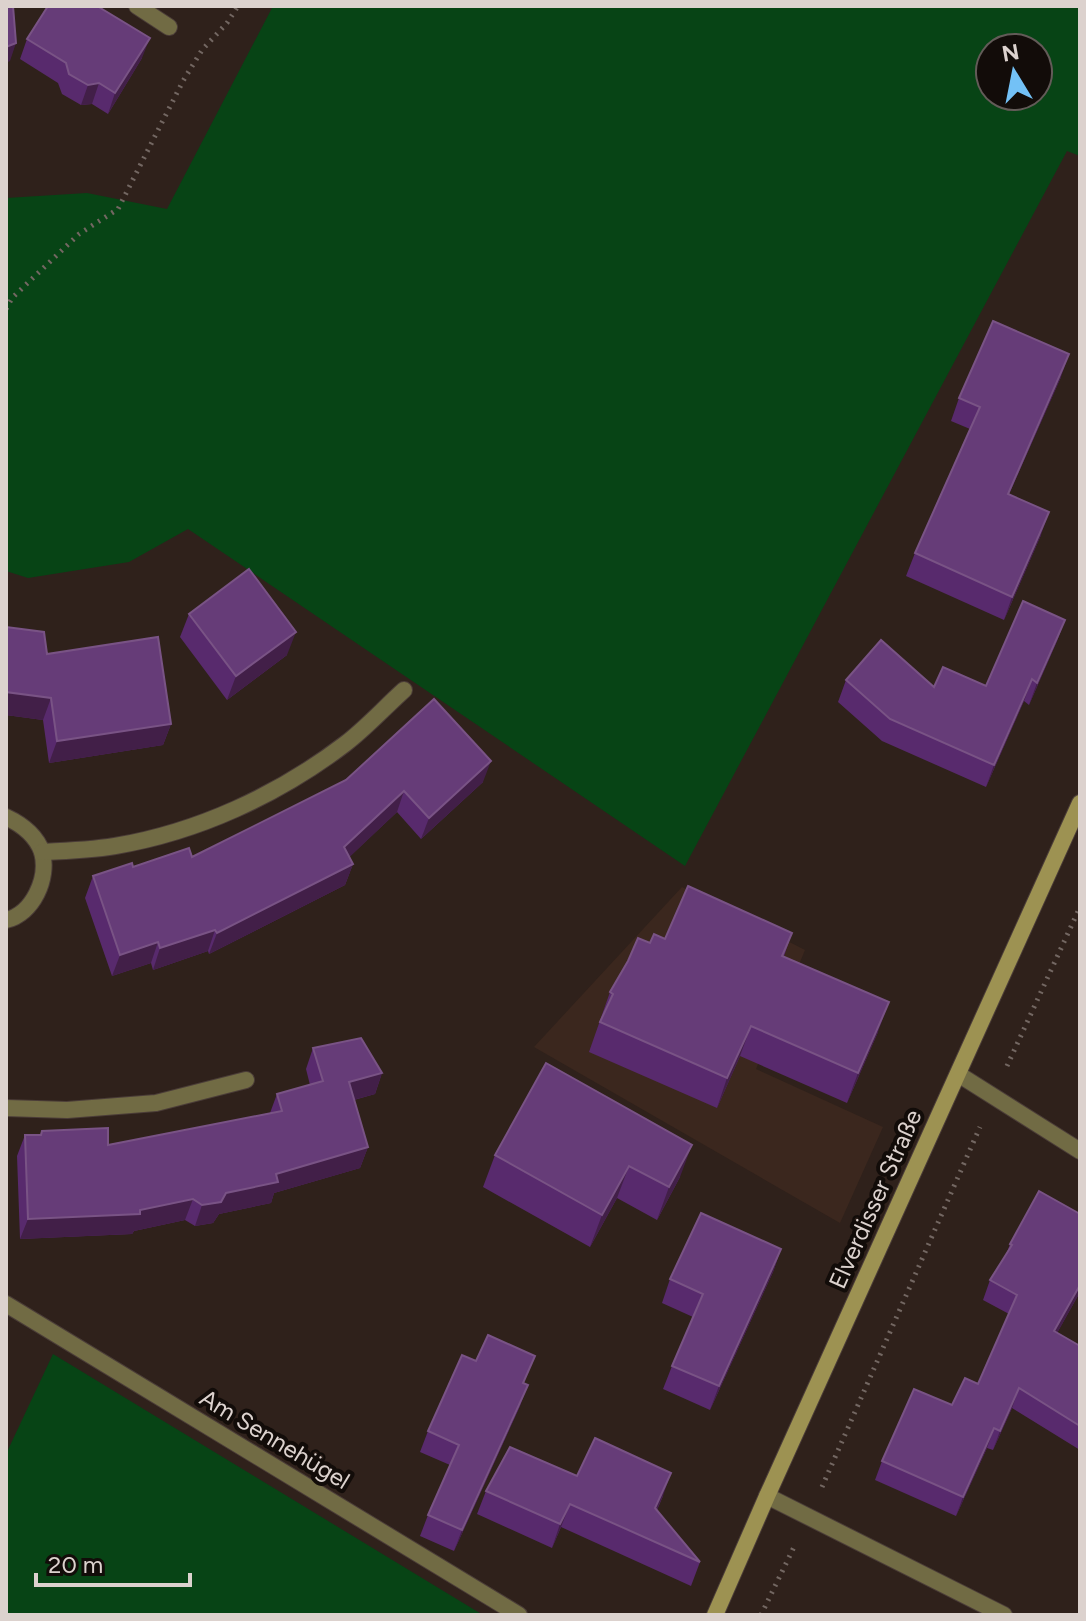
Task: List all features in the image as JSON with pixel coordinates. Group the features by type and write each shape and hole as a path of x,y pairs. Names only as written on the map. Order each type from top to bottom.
{"main road":[{"name":"Elverdisser Straße","path":"715,1615 1080,803"}],"street":[{"path":"137,6 169,27"},
{"path":"42,852 115,847 175,832 237,809 294,780 347,742 404,690"},
{"path":"6,817 29,831 42,852 43,878 32,903 12,919 6,920"},
{"path":"958,1074 1080,1151"},
{"path":"6,1108 67,1110 156,1103 246,1080"},
{"name":"Am Sennehügel","path":"6,1304 519,1615"},
{"path":"767,1496 1004,1615"}],"path":[{"path":"6,309 12,298 79,234 118,209 183,81 202,50 238,6"},
{"path":"761,1615 809,1516 1080,907"}],"shaded area":[{"path":"682,887 805,950 756,1069 883,1127 840,1223 534,1047"}],"green space":[{"path":"273,6 1080,6 1080,156 1067,151 685,866 188,529 129,562 28,578 6,571 6,198 87,193 167,209"},
{"path":"53,1354 483,1615 6,1615 6,1454"}],"building":[{"path":"6,6 13,6 16,43 6,47"},
{"path":"48,6 97,6 150,38 115,93 99,83 88,85 69,74 66,63 27,39"},
{"path":"993,321 1069,354 1008,494 1049,512 1012,597 915,553 980,407 959,398"},
{"path":"249,569 296,632 236,676 189,614"},
{"path":"1023,601 1065,620 1037,683 1032,679 994,765 890,719 846,680 881,640 934,687 943,667 986,686"},
{"path":"6,627 44,632 47,654 158,637 171,724 57,741 51,698 6,692"},
{"path":"434,699 491,761 429,818 404,791 344,847 353,864 217,933 215,930 160,948 158,942 120,955 93,876 132,863 133,867 189,848 192,857 346,780"},
{"path":"688,886 792,933 782,956 889,1002 858,1073 751,1026 727,1078 600,1022 613,994 610,992 638,938 650,943 654,934 665,939"},
{"path":"361,1038 382,1073 349,1082 368,1147 276,1174 278,1182 226,1193 221,1202 202,1205 193,1199 140,1210 140,1214 28,1219 25,1135 41,1135 42,1131 108,1128 108,1145 282,1111 277,1094 323,1081 313,1048"},
{"path":"546,1063 692,1145 669,1187 629,1166 602,1215 495,1155"},
{"path":"1039,1191 1080,1214 1080,1285 1054,1331 1080,1346 1080,1426 1019,1388 1000,1431 994,1428 963,1497 882,1461 914,1389 952,1405 965,1378 978,1384 1017,1295 990,1280"},
{"path":"701,1213 781,1249 719,1386 672,1366 703,1294 670,1279"},
{"path":"488,1335 535,1356 523,1383 528,1385 462,1530 428,1515 459,1445 428,1431 462,1355 476,1361"},
{"path":"595,1438 671,1473 655,1508 700,1562 570,1504 560,1524 486,1491 510,1447 577,1476"}]}
